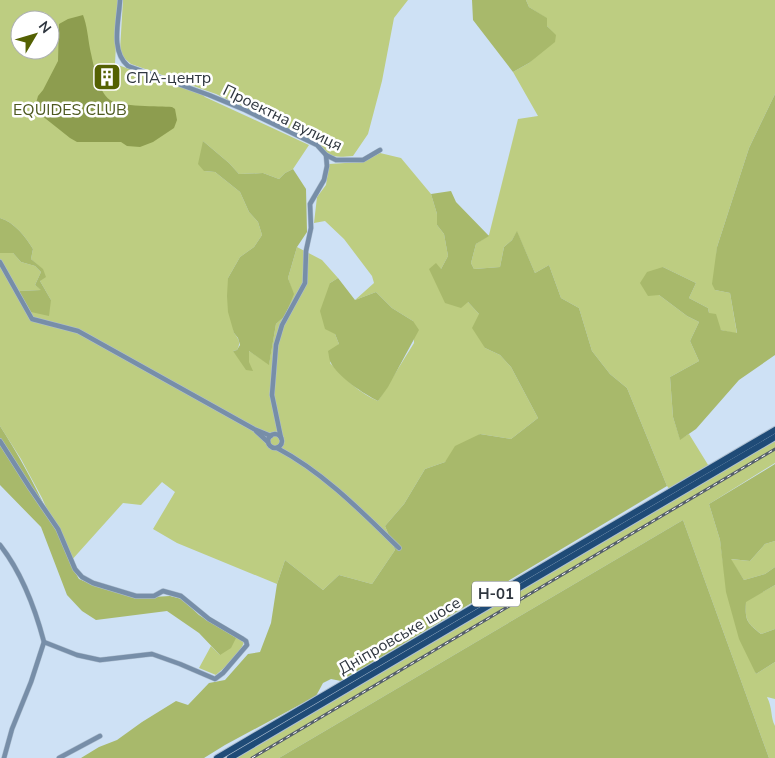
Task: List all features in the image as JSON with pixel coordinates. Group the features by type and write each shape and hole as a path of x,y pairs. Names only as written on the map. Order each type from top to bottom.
{"main road":[{"name":"Дніпровське шосе","path":"217,758 775,430"},
{"name":"Дніпровське шосе","path":"230,758 775,437"}],"street":[{"name":"Проектна вулиця","path":"120,0 117,47 119,55 128,66 209,94 245,110 316,145 326,155 336,160 363,160 380,150"},
{"path":"277,448 281,440 272,395 276,345 282,325 305,282 306,251 311,228 310,204 324,180 327,166 326,155"},
{"path":"0,262 32,319 78,332 254,428 272,435 278,435 293,456"},
{"path":"268,442 277,430 278,423"},
{"path":"254,428 270,446 293,456 360,510 399,548"},
{"path":"0,441 58,529 75,569 82,577 93,583 136,596 154,596 163,592 181,596 209,619 246,641 247,645 223,673 215,679 152,654 100,660 77,655 44,642"},
{"path":"0,545 10,558 27,591 44,642 31,682 12,729 4,758"},
{"path":"59,758 100,736"}],"green space":[{"name":"EQUIDES CLUB","path":"0,0 118,0 115,64 202,94 309,145 293,169 279,179 263,173 239,174 203,141 204,171 215,172 240,192 249,212 258,222 262,235 254,247 240,257 228,278 234,333 239,343 237,350 233,351 249,362 249,351 269,364 276,324 285,316 293,294 288,278 297,247 322,260 338,278 330,283 335,334 339,344 330,363 346,380 378,401 414,343 413,321 392,308 376,292 355,300 374,283 372,276 344,239 325,221 314,223 317,197 326,185 329,164 361,162 380,153 401,158 431,194 437,214 437,225 444,234 448,256 441,269 479,314 485,348 500,355 511,367 538,418 511,439 480,434 445,462 425,469 404,504 385,526 395,550 372,584 339,575 323,590 285,560 277,584 177,543 153,529 175,492 162,482 141,505 123,503 70,562 42,498 21,459 0,426 0,253 13,253 21,262 35,266 41,272 35,285 42,290 19,291 51,300 40,281 43,270 31,259 33,249 15,226 0,218"},
{"path":"123,0 408,0 394,18 382,81 368,134 353,156 340,157 327,154 314,142 216,94 131,64 124,58 120,50"},
{"path":"526,0 775,0 775,94 749,148 717,247 715,290 730,293 737,334 721,330 709,313 708,308 689,298 696,283 663,267 659,295 687,316 699,322 690,341 699,361 670,377 673,417 680,439 689,434 710,468 671,491 667,486 627,388 610,374 592,351 579,308 561,298 549,265 535,273 517,232 504,247 500,267 474,269 471,263 476,244 489,235 518,119 538,116 513,72 529,63 555,35 547,26 546,18 529,7"},
{"path":"775,441 775,463 709,504 720,540 723,562 756,674 775,662 775,699 767,697 775,726 775,758 769,758 683,520 279,758 230,758 743,456"},
{"path":"775,541 775,567 765,574 744,580 730,559 750,561 765,544"},
{"path":"775,585 775,629 761,634 748,620 746,601"},
{"path":"221,628 244,642 236,656 216,675 199,668 211,646 220,655"}],"shaded area":[{"path":"472,0 526,0 529,7 547,18 547,26 556,35 555,42 529,63 513,72 473,20"},
{"path":"83,15 97,76 106,96 110,100 122,104 172,107 175,109 177,120 174,128 153,142 140,147 127,146 121,142 77,142 36,111 35,107 38,96 58,60 60,60 60,23"},
{"path":"775,94 775,355 739,380 696,429 680,440 673,417 670,377 699,361 690,341 699,322 687,316 659,295 648,296 640,283 647,272 663,267 696,283 689,298 708,308 709,313 716,314 721,330 737,333 730,293 715,290 712,284 717,247 749,148"},
{"path":"203,141 239,174 263,173 279,179 293,169 306,189 307,232 297,247 288,278 294,294 285,316 276,324 269,365 249,351 249,362 253,371 246,370 233,351 237,350 240,345 234,333 228,312 228,278 240,257 254,247 262,235 258,222 249,212 240,192 215,172 204,171 198,164"},
{"path":"451,191 456,202 489,236 476,244 471,263 474,269 500,267 504,247 512,240 517,231 535,273 549,265 561,298 579,308 592,351 610,374 627,388 667,486 341,681 331,679 323,683 316,696 204,758 81,758 99,747 117,740 176,701 188,705 209,683 225,680 248,654 260,652 271,623 277,584 285,560 323,590 339,575 372,584 395,550 385,526 404,504 425,469 445,462 455,446 480,434 511,439 538,418 511,367 500,355 485,348 472,328 479,314 468,302 461,308 445,303 429,269 436,263 441,269 448,256 444,234 437,225 437,214 431,194"},
{"path":"0,218 19,230 33,249 31,259 43,269 46,277 40,281 51,300 49,316 31,312 19,291 41,290 35,285 41,272 35,266 21,262 13,253 0,253"},
{"path":"338,278 355,300 376,292 392,308 413,321 419,330 388,387 378,401 359,390 339,374 330,360 328,351 339,344 335,334 325,329 320,311 330,283"},
{"path":"0,426 31,479 79,579 135,598 170,596 182,599 199,615 236,638 231,648 220,655 199,633 167,611 96,620 82,611 67,595 41,527 0,485"},
{"path":"775,464 775,541 765,544 750,561 731,559 744,580 765,574 775,567 775,585 746,602 746,617 752,626 761,634 775,629 775,662 756,674 739,639 726,592 720,540 709,504"},
{"path":"683,520 769,758 279,758"}],"railway":[{"path":"252,758 775,449"}],"place":[{"name":"СПА-центр","path":"107,77"}]}
